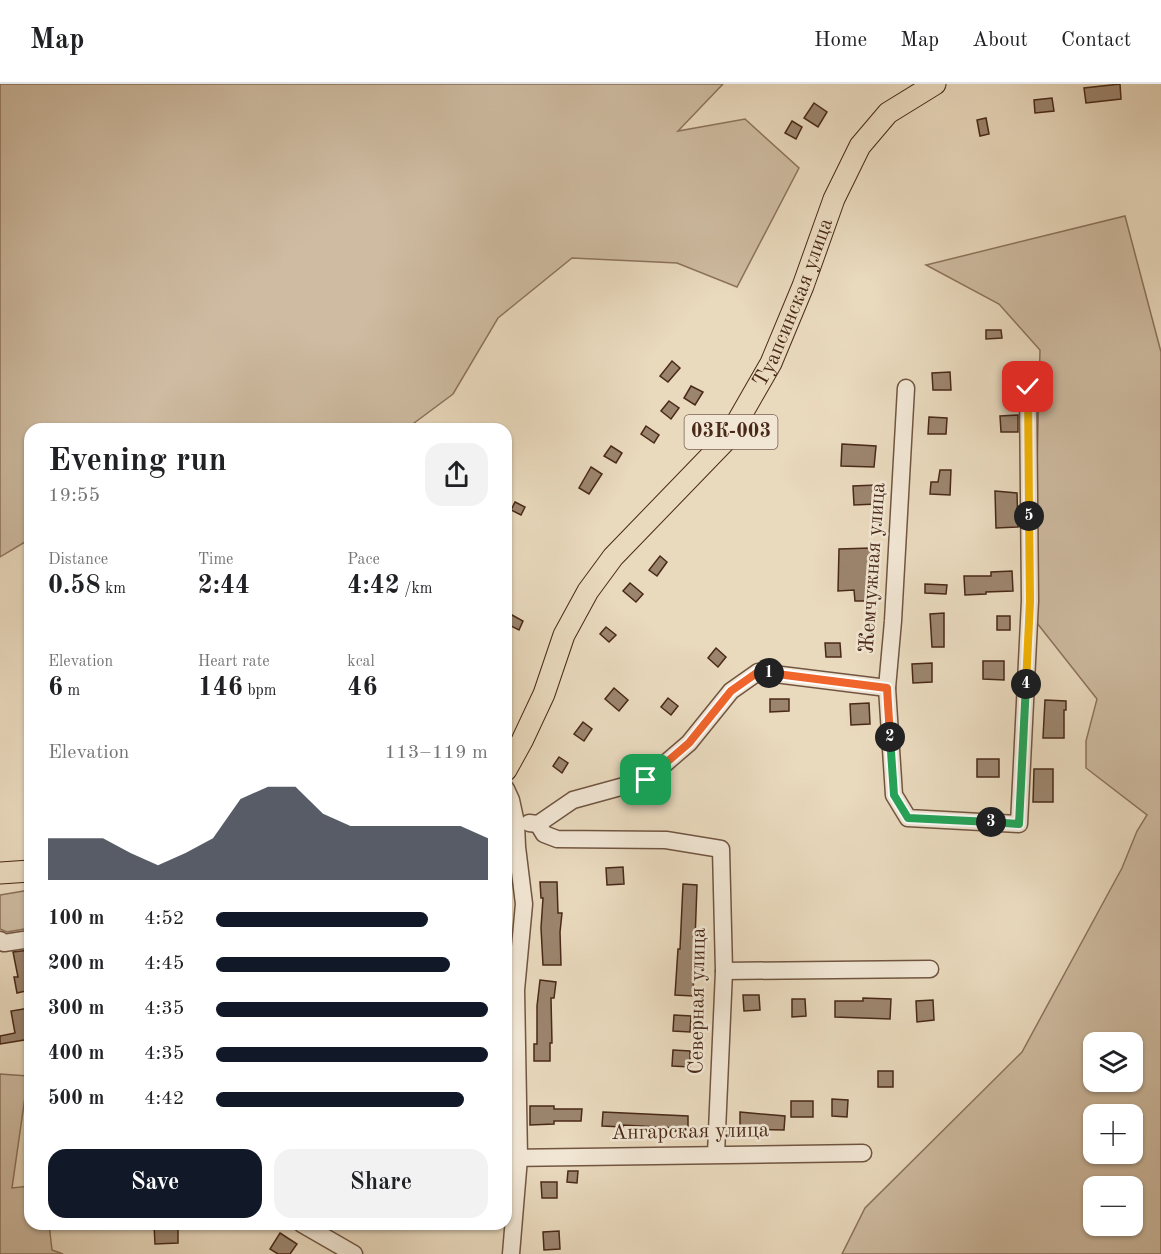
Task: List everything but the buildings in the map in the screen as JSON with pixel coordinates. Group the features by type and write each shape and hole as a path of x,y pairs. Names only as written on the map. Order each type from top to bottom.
{"main road":[{"name":"Туапсинская улица","path":"512,760 544,694 564,635 588,591 613,556 728,438 771,363 803,286 834,199 860,146 888,113 935,84"},
{"path":"0,873 24,871"}],"street":[{"name":"Жемчужная улица","path":"906,388 894,610 887,688 894,795 908,818 1019,824 1030,601 1028,387"},
{"path":"516,823 538,824 573,800 646,780 689,743 731,691 758,672 887,688"},
{"path":"512,805 524,904 516,990 512,1158"},
{"name":"Северная улица","path":"538,824 544,834 557,839 666,840 721,849 724,971 716,1154"},
{"path":"0,940 4,943 24,940"},
{"path":"724,971 930,969"},
{"name":"Ангарская улица","path":"512,1158 863,1153"},
{"path":"312,1230 354,1254"},
{"path":"511,1230 511,1254"}],"shaded area":[{"path":"0,84 723,84 678,131 745,119 799,168 737,287 677,263 572,258 498,318 453,394 414,423 24,423 24,543 0,557"},
{"path":"1125,216 1161,352 1161,1254 842,1254 865,1208 1022,1052 1122,868 1137,831 1147,815 1086,768 1086,741 1097,699 1033,618 1040,350 999,304 926,265"},
{"path":"24,891 24,929 7,932 0,929 0,895"},
{"path":"0,1074 24,1076 24,1104 12,1188 24,1187 24,1230 50,1230 52,1250 63,1254 0,1254"}],"route":[{"path":"646,780 689,743 731,691 758,672 887,688 894,795 908,818 1019,824 1030,601 1028,387"}]}
